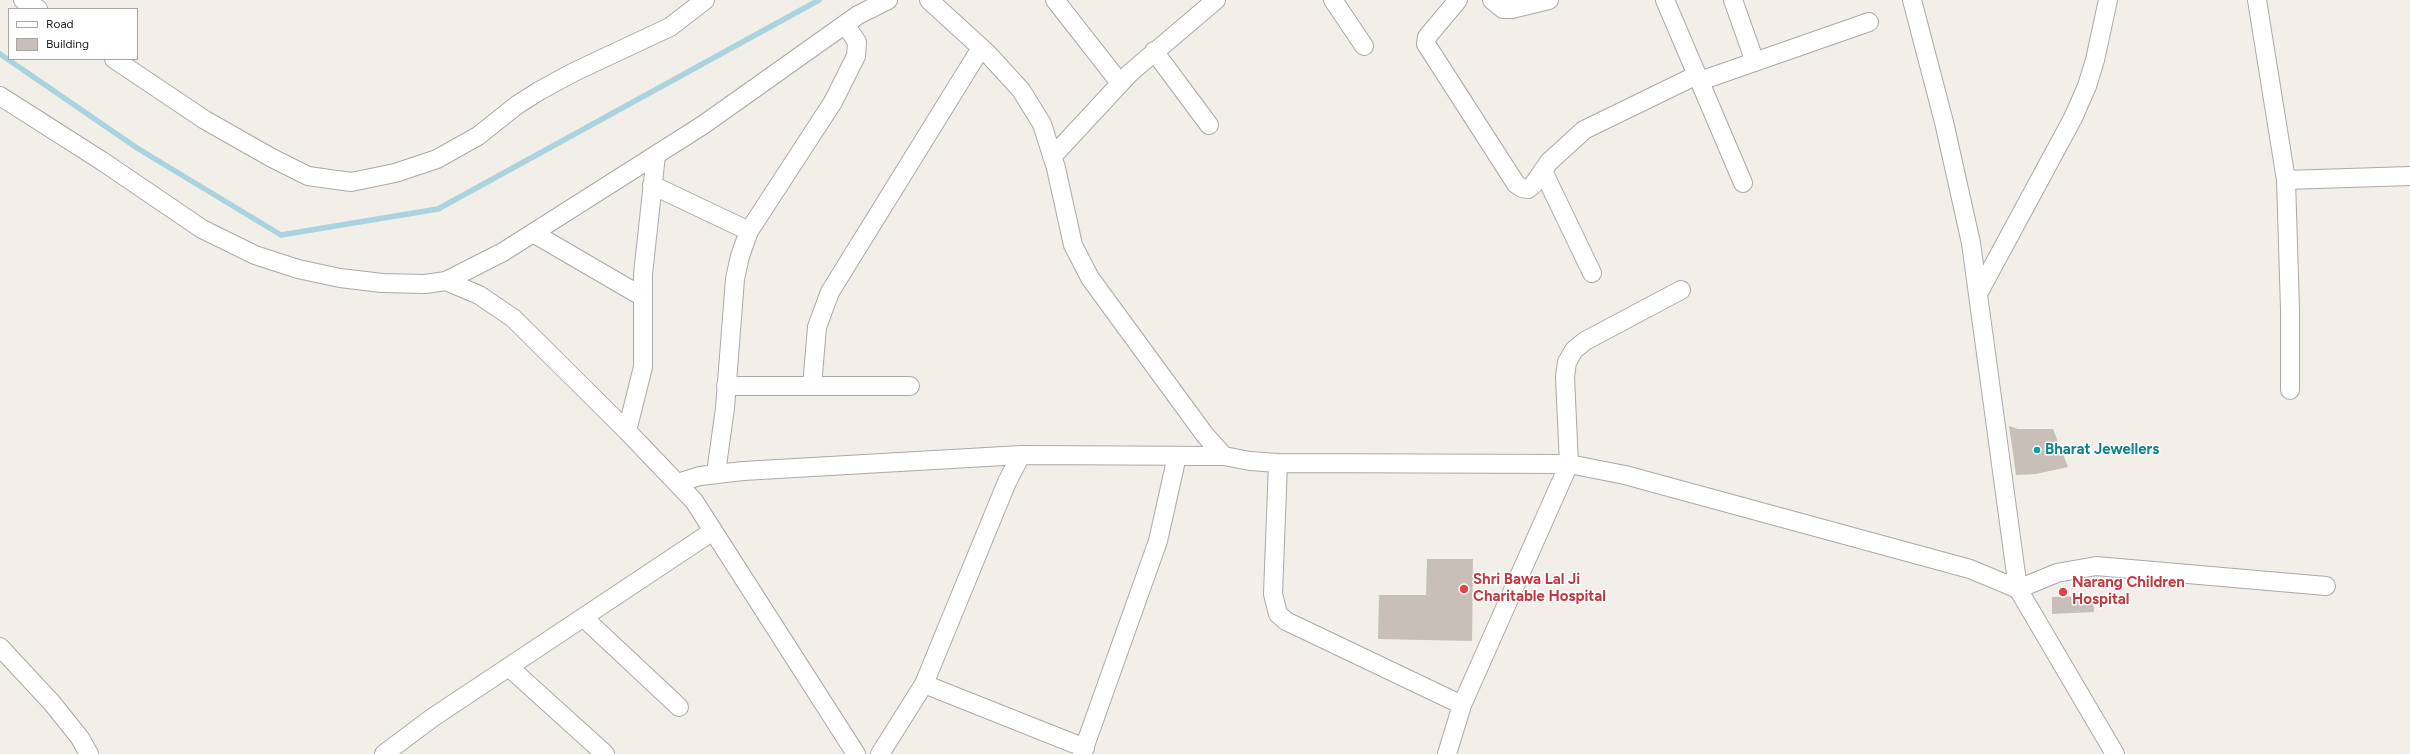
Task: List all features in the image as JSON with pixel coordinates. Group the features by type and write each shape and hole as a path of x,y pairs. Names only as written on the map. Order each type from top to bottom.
{"street":[{"path":"24,0 36,8"},
{"path":"115,60 205,120 272,158 308,176 351,182 395,173 438,159 478,136 538,91 574,72 670,27 705,0"},
{"path":"0,96 102,160 202,229 255,255 298,269 340,278 382,283 425,284 446,281 468,272 533,233 703,125 845,24 888,0"},
{"path":"930,0 981,48 1021,90 1042,124 1052,157 1073,245 1090,278 1205,435 1224,456"},
{"path":"1055,0 1120,83"},
{"path":"1052,157 1120,83 1154,51 1216,0"},
{"path":"1333,0 1364,46"},
{"path":"1458,0 1427,37 1426,44 1429,52 1516,184 1522,188 1528,188 1567,144 1584,130 1698,78 1755,62 1869,22"},
{"path":"1492,0 1503,9 1512,9 1549,0"},
{"path":"1665,0 1743,183"},
{"path":"1733,0 1755,62"},
{"path":"1912,0 1962,201 1979,292 2018,589 2115,754"},
{"path":"1979,292 2073,118 2087,86 2095,60 2108,0"},
{"path":"2257,0 2277,111 2286,180 2290,309 2290,390"},
{"path":"716,473 726,386 735,279 749,231 833,102 856,56 857,42 845,24"},
{"path":"812,386 817,327 830,292 981,48"},
{"path":"1154,51 1209,125"},
{"path":"627,431 643,367 645,247 656,155"},
{"path":"1543,170 1592,273"},
{"path":"2286,180 2410,176"},
{"path":"652,186 749,231"},
{"path":"533,233 643,297"},
{"path":"446,281 480,295 514,318 627,431 694,501 856,754"},
{"path":"1447,754 1462,706 1568,464 1565,377 1568,362 1574,350 1585,341 1681,290"},
{"path":"726,386 910,386"},
{"path":"677,483 716,473 1021,454 1224,456 1250,461 1278,463 1568,464 1625,475 1970,569 2018,589 2057,573 2096,566 2326,586"},
{"path":"880,754 924,684 1007,482 1021,454"},
{"path":"924,684 1083,751 1158,541 1177,456"},
{"path":"1278,463 1274,594 1278,614 1286,621 1462,706"},
{"path":"384,754 432,718 510,668 713,531"},
{"path":"584,618 678,707"},
{"path":"0,647 52,703 80,738 89,754"},
{"path":"510,668 605,754"}],"building":[{"name":"Bharat Jewellers","path":"2009,426 2018,429 2053,429 2068,467 2036,474 2016,475"},
{"path":"1427,559 1473,559 1472,641 1378,639 1379,595 1426,595"},
{"path":"2093,596 2094,612 2052,614 2052,597"}],"waterway":[{"path":"9,60 137,148 281,235 438,209 819,0"},
{"path":"0,54 8,59"}],"place":[{"name":"Bharat Jewellers","path":"2037,450"},
{"name":"Shri Bawa Lal Ji Charitable Hospital","path":"1464,589"},
{"name":"Narang Children Hospital","path":"2063,592"}]}
